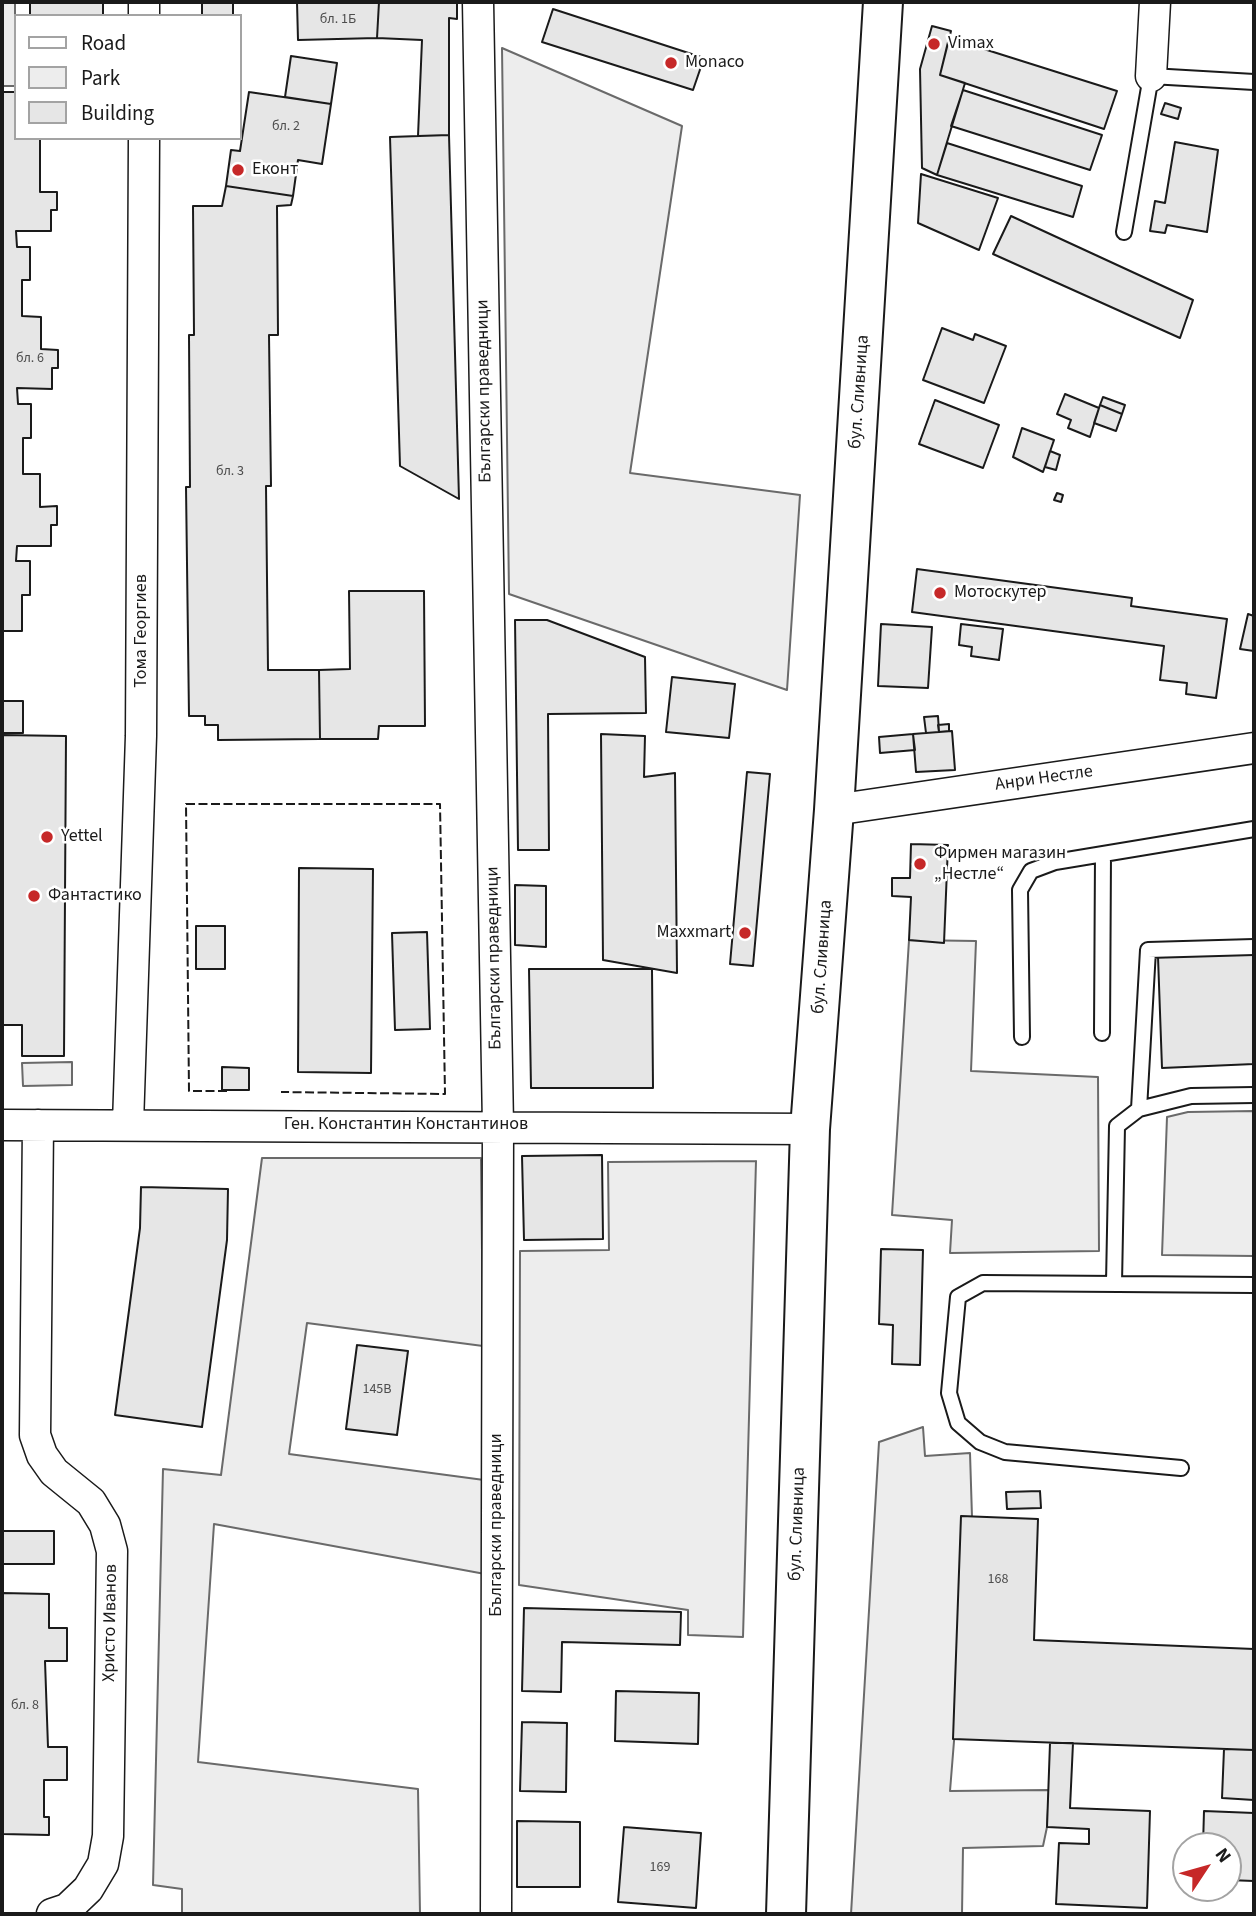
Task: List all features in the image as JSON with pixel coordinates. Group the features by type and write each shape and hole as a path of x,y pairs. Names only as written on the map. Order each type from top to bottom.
{"main road":[{"name":"бул. Сливница","path":"786,1914 810,1129 834,810 883,2"}],"street":[{"name":"Български праведници","path":"478,2 498,1125 496,1914"},
{"path":"1151,76 1155,2"},
{"name":"Тома Георгиев","path":"128,1124 141,736 144,140"},
{"name":"Анри Нестле","path":"834,810 1254,748"},
{"name":"Ген. Константин Константинов","path":"2,1125 498,1125 810,1129"},
{"name":"Христо Иванов","path":"38,1125 35,1435 42,1455 54,1472 91,1502 105,1525 112,1551 108,1836 103,1864 88,1889 67,1909 52,1914"}],"lane":[{"path":"1124,232 1151,76 1254,82"},
{"path":"1022,1037 1020,890 1031,871 1055,862 1254,829"},
{"path":"1102,1033 1103,854"},
{"path":"1139,1109 1148,950 1254,947"},
{"path":"1114,1283 1117,1126 1139,1109 1191,1096 1254,1095"},
{"path":"1181,1468 1005,1452 980,1442 958,1423 949,1393 958,1297 983,1283 1254,1285"}],"green space":[{"path":"2,2 15,2 14,86 2,86"},
{"path":"502,48 682,126 630,473 800,495 787,690 509,594"},
{"path":"909,940 976,941 971,1071 1098,1077 1099,1251 950,1253 952,1220 892,1215"},
{"path":"72,1062 72,1085 23,1086 22,1063"},
{"path":"1254,1111 1254,1256 1162,1255 1167,1117 1188,1112"},
{"path":"262,1158 481,1158 483,1346 307,1323 289,1454 484,1480 485,1574 214,1524 198,1762 418,1789 420,1914 182,1914 182,1889 153,1885 163,1469 221,1475"},
{"path":"756,1161 743,1637 688,1635 688,1610 519,1585 520,1251 609,1250 608,1162"},
{"path":"923,1427 925,1456 970,1453 972,1517 950,1791 1049,1790 1047,1827 1043,1846 963,1848 962,1914 851,1914 879,1442"}],"building":[{"path":"30,2 103,2 103,14 30,14"},
{"path":"202,2 233,2 233,14 202,14"},
{"path":"297,2 379,2 377,38 298,40"},
{"path":"379,2 457,2 457,19 449,18 449,135 418,136 422,40 377,38"},
{"path":"553,9 704,58 693,90 542,42"},
{"path":"932,26 951,31 940,75 965,83 937,175 922,168 920,69"},
{"path":"949,38 1117,91 1104,129 940,75"},
{"path":"291,56 337,63 331,104 285,97"},
{"path":"963,90 1102,135 1090,170 951,126"},
{"path":"2,92 14,92 14,140 40,140 40,192 57,192 57,210 51,210 51,231 16,231 17,247 30,247 30,280 22,280 22,316 41,317 41,349 58,350 58,368 52,368 52,389 17,388 18,404 31,404 31,438 23,438 23,474 40,474 40,507 57,506 57,525 51,525 51,546 17,546 16,561 30,561 30,595 22,595 22,631 2,631"},
{"path":"249,92 331,104 322,164 298,160 293,196 226,186 231,150 240,151"},
{"path":"1165,103 1181,108 1178,119 1161,114"},
{"path":"449,135 459,499 400,466 390,137"},
{"path":"1175,142 1218,150 1207,232 1167,225 1165,233 1150,231 1155,201 1165,203"},
{"path":"947,143 1082,186 1073,217 937,175"},
{"path":"921,174 998,198 979,250 918,223"},
{"path":"226,186 293,196 291,205 277,206 278,335 269,335 271,486 266,486 268,670 319,670 320,739 218,740 218,725 205,725 205,716 189,716 186,487 190,487 189,335 194,335 193,206 222,206"},
{"path":"1011,216 1193,300 1180,338 993,254"},
{"path":"942,328 973,340 975,334 1006,346 984,403 923,380"},
{"path":"1065,394 1099,408 1090,437 1068,428 1071,420 1057,414"},
{"path":"1103,397 1125,405 1122,414 1100,405"},
{"path":"935,400 999,425 983,468 919,444"},
{"path":"1100,405 1122,414 1116,431 1094,423"},
{"path":"1022,428 1054,440 1043,472 1013,457"},
{"path":"1050,451 1060,455 1056,470 1045,467"},
{"path":"1057,493 1063,495 1061,502 1054,500"},
{"path":"917,569 1132,598 1131,606 1227,619 1216,698 1186,694 1187,683 1160,680 1164,646 912,612"},
{"path":"349,591 424,591 425,726 379,726 378,739 320,739 319,670 350,669"},
{"path":"1248,614 1254,616 1254,651 1240,649"},
{"path":"515,620 547,620 645,657 646,713 548,714 549,850 518,850"},
{"path":"881,624 932,627 928,688 878,686"},
{"path":"961,624 1003,629 999,660 971,656 972,647 959,645"},
{"path":"672,677 735,684 729,738 666,732"},
{"path":"2,701 23,701 23,733 2,733"},
{"path":"938,716 939,732 926,733 924,717"},
{"path":"949,724 949,731 939,732 938,725"},
{"path":"952,731 955,770 916,772 913,734"},
{"path":"601,734 645,736 644,777 675,773 677,973 603,960"},
{"path":"913,734 915,750 880,753 879,737"},
{"name":"Фантастико","path":"2,735 66,736 64,1056 22,1056 22,1025 2,1025"},
{"path":"747,772 770,774 753,966 730,964"},
{"path":"911,844 948,845 944,943 909,940 911,897 892,896 892,878 910,878"},
{"path":"299,868 373,869 371,1073 298,1072"},
{"path":"515,885 546,886 546,947 515,945"},
{"path":"196,926 225,926 225,969 196,969"},
{"path":"427,932 430,1029 395,1030 392,933"},
{"path":"1254,953 1254,1064 1162,1068 1158,957"},
{"path":"529,969 652,969 653,1088 531,1088"},
{"path":"222,1067 249,1068 249,1090 222,1090"},
{"path":"602,1155 603,1239 524,1240 522,1156"},
{"path":"141,1187 228,1189 227,1240 202,1427 115,1415 140,1228"},
{"path":"881,1249 923,1250 920,1365 892,1364 893,1325 879,1324"},
{"path":"357,1345 408,1351 397,1435 346,1429"},
{"path":"1040,1491 1041,1508 1007,1509 1006,1492"},
{"path":"961,1516 1038,1519 1034,1640 1254,1649 1254,1750 953,1739"},
{"path":"2,1531 54,1531 54,1564 2,1564"},
{"path":"2,1593 49,1594 49,1628 67,1628 67,1661 45,1661 48,1747 67,1747 67,1780 44,1780 44,1817 49,1817 49,1835 2,1834"},
{"path":"524,1608 681,1612 680,1645 562,1642 561,1692 522,1691"},
{"path":"616,1691 699,1693 698,1744 615,1741"},
{"path":"522,1722 567,1723 566,1792 520,1791"},
{"path":"1050,1743 1073,1743 1070,1808 1150,1811 1147,1908 1056,1904 1059,1843 1089,1844 1089,1829 1047,1827"},
{"path":"1224,1749 1254,1750 1254,1800 1222,1798"},
{"path":"1204,1811 1254,1813 1254,1881 1242,1881 1242,1832 1203,1832"},
{"path":"517,1821 580,1822 580,1887 517,1887"},
{"path":"624,1827 701,1833 696,1908 618,1902"}],"fence":[{"path":"227,1091 189,1091 186,804 440,804 445,1094 281,1092"}],"place":[{"name":"Vimax","path":"934,44"},
{"name":"Monaco","path":"671,63"},
{"name":"Еконт","path":"238,170"},
{"name":"Мотоскутер","path":"940,593"},
{"name":"Yettel","path":"47,837"},
{"name":"Фирмен магазин „Нестле“","path":"920,864"},
{"name":"Фантастико","path":"34,896"},
{"name":"Maxxmart","path":"745,933"}]}
